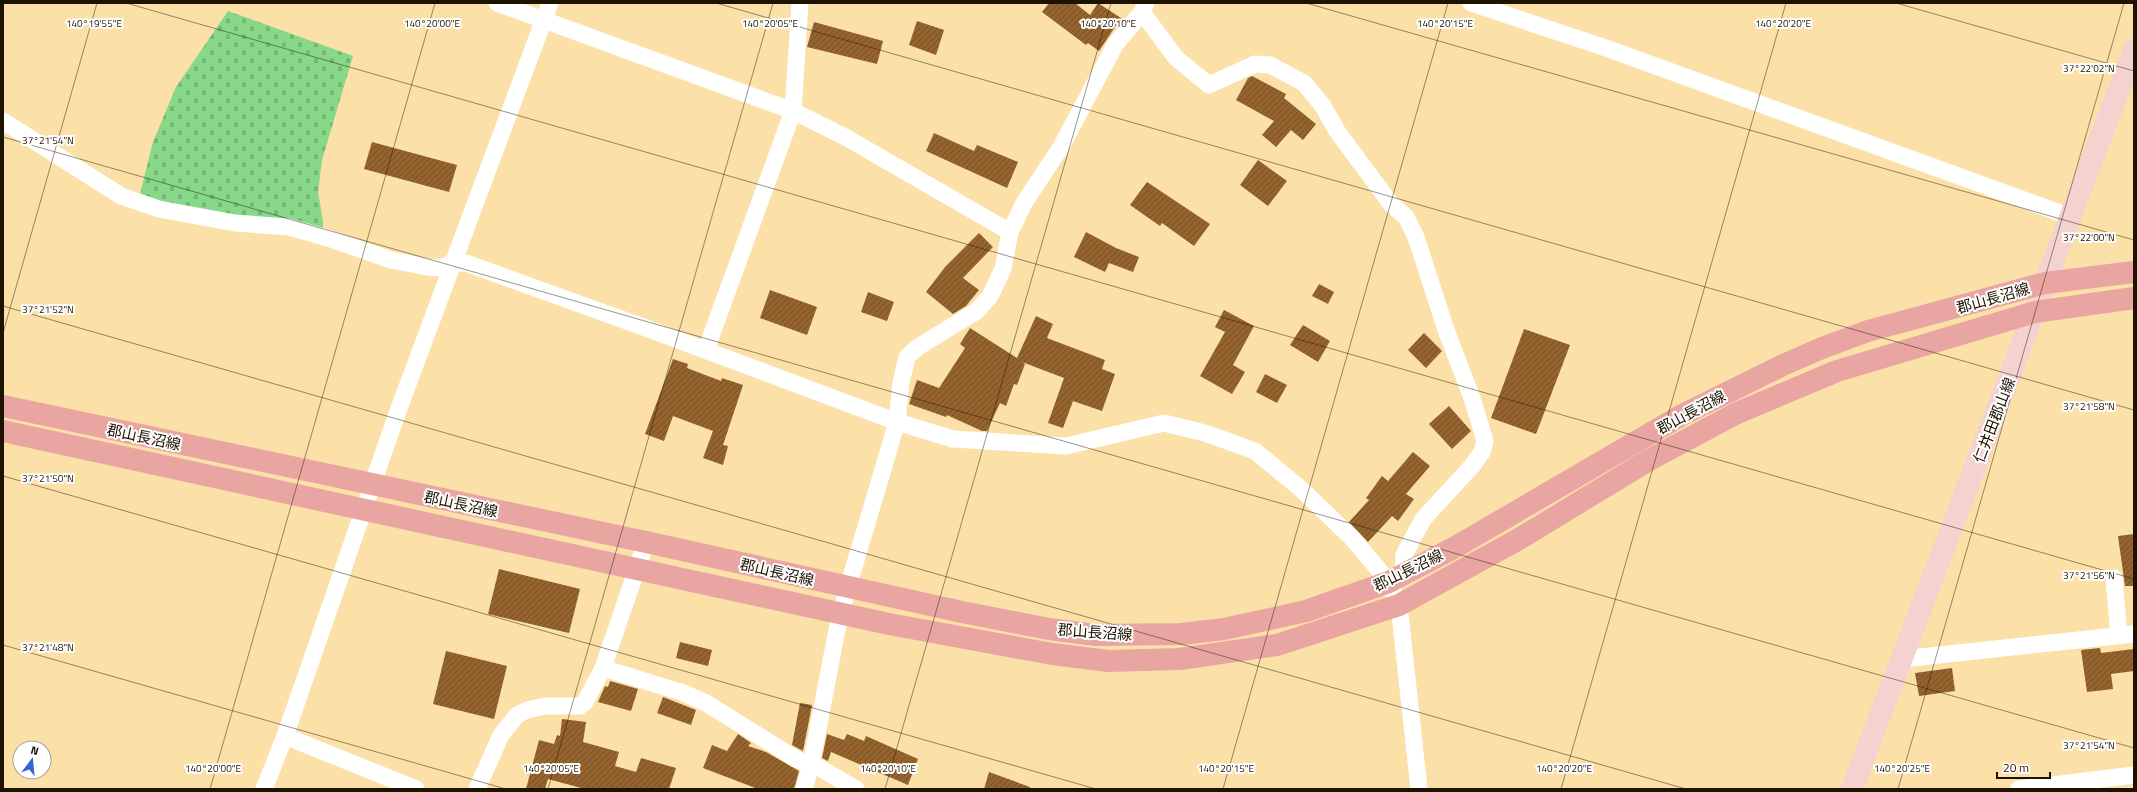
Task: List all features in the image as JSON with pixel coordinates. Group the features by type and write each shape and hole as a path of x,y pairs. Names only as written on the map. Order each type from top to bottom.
{"main road":[{"name":"仁井田郡山線","path":"1852,789 2134,50"},
{"name":"郡山長沼線","path":"3,406 373,486 646,542 848,588 1049,629 1096,636 1145,636 1224,629 1298,613 1396,578 1459,545 1682,415 1783,365 1868,331 2046,282 2134,272"},
{"name":"郡山長沼線","path":"3,431 636,568 840,614 1052,654 1108,660 1180,658 1276,645 1399,606 1519,539 1649,460 1735,414 1837,371 2035,312 2134,298"}],"street":[{"path":"497,3 793,111 847,138 1010,232"},
{"path":"264,789 285,736 453,263 550,3"},
{"path":"706,350 793,111 800,3"},
{"path":"1471,3 1606,48 2071,217"},
{"path":"804,789 811,765 840,614 897,422 901,383 907,357 918,347 977,311 990,296 1003,269 1010,232 1024,203 1061,147 1115,45 1144,7 1176,58 1209,85 1255,64 1270,65 1304,83 1323,106 1337,132 1391,204 1406,217 1416,237 1446,330 1472,398 1485,441 1482,452 1472,466 1424,518 1404,555 1396,578 1419,789"},
{"path":"3,121 121,196 159,209 235,223 289,227 328,238 391,260 427,267 440,268 453,263 466,263 706,350 897,422 953,439 1066,446 1164,423 1205,432 1255,451 1301,489 1396,578"},
{"path":"477,789 501,736 517,715 527,710 545,706 580,706 585,702 602,668 646,542"},
{"path":"1902,659 2126,635 2114,578"},
{"path":"602,668 684,693 706,703 796,759 826,771 856,789"},
{"path":"285,736 416,789"},
{"path":"2019,789 2134,775"}],"green space":[{"path":"228,11 353,56 322,160 318,192 323,221 323,234 139,198 153,142 176,87"}],"building":[{"path":"1049,3 1075,3 1090,15 1098,3 1121,18 1099,51 1088,43 1086,45 1042,12"},
{"path":"917,21 944,30 936,55 909,45"},
{"path":"814,22 883,41 877,64 807,47"},
{"path":"1252,76 1286,94 1284,98 1316,124 1303,140 1291,130 1276,147 1262,135 1274,121 1236,100 1248,78"},
{"path":"934,133 974,151 977,145 1018,162 1007,188 926,151"},
{"path":"372,142 457,165 449,192 364,169"},
{"path":"1258,160 1287,181 1268,206 1240,185"},
{"path":"1147,182 1210,224 1194,246 1162,223 1160,226 1130,205"},
{"path":"1086,232 1116,248 1139,257 1133,272 1109,263 1105,272 1074,257"},
{"path":"979,233 993,247 963,278 979,290 966,306 953,314 926,292 945,267"},
{"path":"1319,284 1334,292 1328,304 1312,296"},
{"path":"770,290 817,307 807,335 760,318"},
{"path":"868,292 894,302 887,321 861,312"},
{"path":"1224,310 1254,326 1233,365 1245,372 1232,394 1200,376 1225,332 1215,327"},
{"path":"1036,316 1053,324 1047,338 1105,360 1102,369 1115,374 1102,411 1073,401 1063,428 1048,423 1064,378 1022,362 1025,364 1017,385 1014,384 1006,406 1000,403 987,431 982,431 947,415 946,417 909,404 917,380 939,388 965,348 960,344 970,328 1017,358"},
{"path":"1303,325 1330,341 1318,362 1290,345"},
{"path":"1524,329 1570,345 1536,434 1491,418"},
{"path":"1424,333 1442,351 1426,368 1408,350"},
{"path":"673,359 688,364 687,368 721,381 722,378 743,385 723,445 728,446 723,465 703,458 713,431 673,416 664,441 645,434"},
{"path":"1265,374 1287,385 1277,403 1256,392"},
{"path":"1449,406 1471,431 1452,449 1429,424"},
{"path":"1413,452 1430,466 1406,494 1414,499 1398,521 1392,516 1368,542 1349,522 1369,500 1366,498 1382,476 1388,481"},
{"path":"2134,534 2134,586 2125,586 2118,536"},
{"path":"499,569 580,589 569,633 488,614"},
{"path":"680,642 712,650 708,666 676,658"},
{"path":"2100,648 2101,653 2134,649 2134,671 2111,674 2113,689 2087,692 2081,650"},
{"path":"446,651 507,666 494,719 433,704"},
{"path":"1952,668 1955,691 1919,696 1915,673"},
{"path":"610,681 638,689 631,711 598,702 605,686 608,687"},
{"path":"663,697 696,710 691,725 657,713"},
{"path":"800,703 812,705 803,751 792,745"},
{"path":"562,719 586,722 583,742 619,752 615,766 636,772 641,758 676,768 669,789 585,789 548,779 545,789 526,789 539,740 554,744 557,735 560,736"},
{"path":"738,734 751,743 748,746 766,752 799,771 794,789 758,789 703,768 712,745 727,751"},
{"path":"827,734 844,740 847,734 864,741 866,736 918,759 908,785 831,752 828,761 822,758"},
{"path":"989,772 1030,787 1030,789 984,789"}]}
